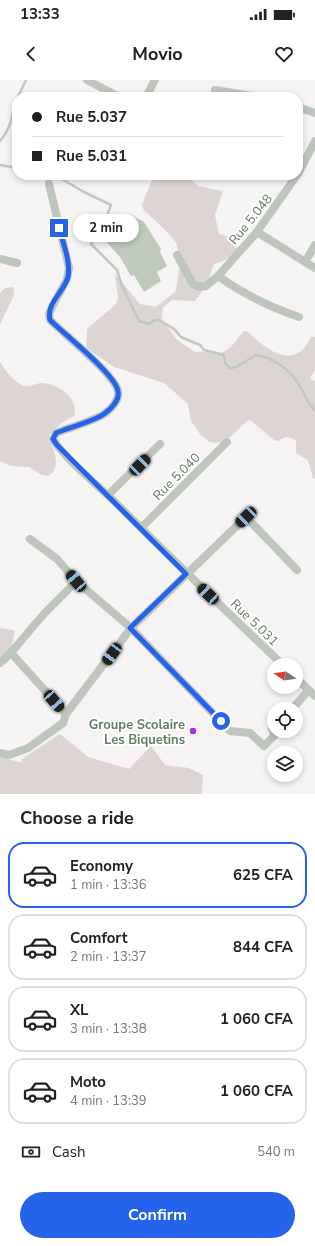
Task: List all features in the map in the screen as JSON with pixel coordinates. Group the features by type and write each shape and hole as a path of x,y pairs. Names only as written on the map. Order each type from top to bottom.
{"street":[{"path":"87,80 110,92"},
{"path":"149,92 155,80"},
{"path":"215,90 228,92"},
{"path":"303,109 315,113"},
{"name":"Rue 5.048","path":"303,164 315,141"},
{"name":"Rue 5.048","path":"177,255 193,284 200,288 206,286 218,276 257,232 294,180"},
{"name":"Rue 5.031","path":"49,184 69,268 67,280 49,313 50,320 99,367 116,386 119,392 115,404 104,414 56,433 53,439 57,445 186,574 276,658"},
{"path":"257,232 315,268"},
{"path":"305,262 315,245"},
{"path":"0,259 17,263"},
{"path":"218,276 256,300 300,317"},
{"name":"Rue 5.040","path":"141,528 227,442"},
{"path":"108,495 160,444"},
{"path":"0,753 9,755 28,748 63,723 66,714 130,628 246,517 297,570"},
{"path":"30,539 57,559 76,581 130,628 230,731 250,733 264,746 272,738"},
{"path":"0,663 12,654 15,647 38,620 76,581"},
{"path":"12,654 66,714"},
{"path":"303,684 315,696"},
{"path":"298,702 309,690"}],"shaded area":[{"path":"152,180 192,180 198,186 223,191 215,215 219,234 236,238 238,244 237,248 232,256 214,264 206,286 195,301 172,300 163,308 162,319 176,339 195,352 224,352 234,344 244,331 247,331 272,351 279,354 294,355 301,351 312,336 315,337 315,370 310,378 315,382 315,479 313,478 308,460 296,453 296,441 294,439 288,437 279,441 274,440 250,420 247,421 226,441 216,443 209,442 200,434 191,421 188,404 164,383 114,367 88,349 86,345 87,329 116,304 118,297 115,274 140,304 156,307 175,292 179,268 178,248 174,240 143,209 142,205"},
{"path":"129,214 144,222 161,249 160,252 167,266 157,272 161,281 144,292 134,275 131,276 120,257 102,237 113,222"},
{"path":"13,287 14,295 0,325 0,293 5,288"},
{"path":"0,362 16,382 24,386 42,383 55,386 66,393 74,403 74,416 60,424 49,435 56,462 53,471 49,476 42,475 29,467 11,466 0,461"},
{"path":"0,628 15,631 11,649 0,658"},
{"path":"60,734 88,757 129,769 151,746 165,765 189,768 203,775 202,794 0,794 0,757 23,763 21,760"}],"waterway":[{"path":"20,92 26,80"},
{"path":"0,141 7,131 12,116"},
{"path":"0,165 12,167"},
{"path":"64,180 111,205 105,220 91,244 117,270 122,286 139,321 149,324 155,320 159,320 174,329 181,337 200,345 204,350 224,355 225,363 230,368 236,367 256,355 270,359 283,367 294,377 309,404 315,411"}],"place":[{"name":"Groupe Scolaire Les Biquetins","path":"193,731"}],"route":[{"path":"59,228 69,268 67,280 55,299 49,313 50,320 81,348 116,386 119,392 115,404 104,414 56,433 53,439 57,445 186,574 130,628 221,721"}]}
